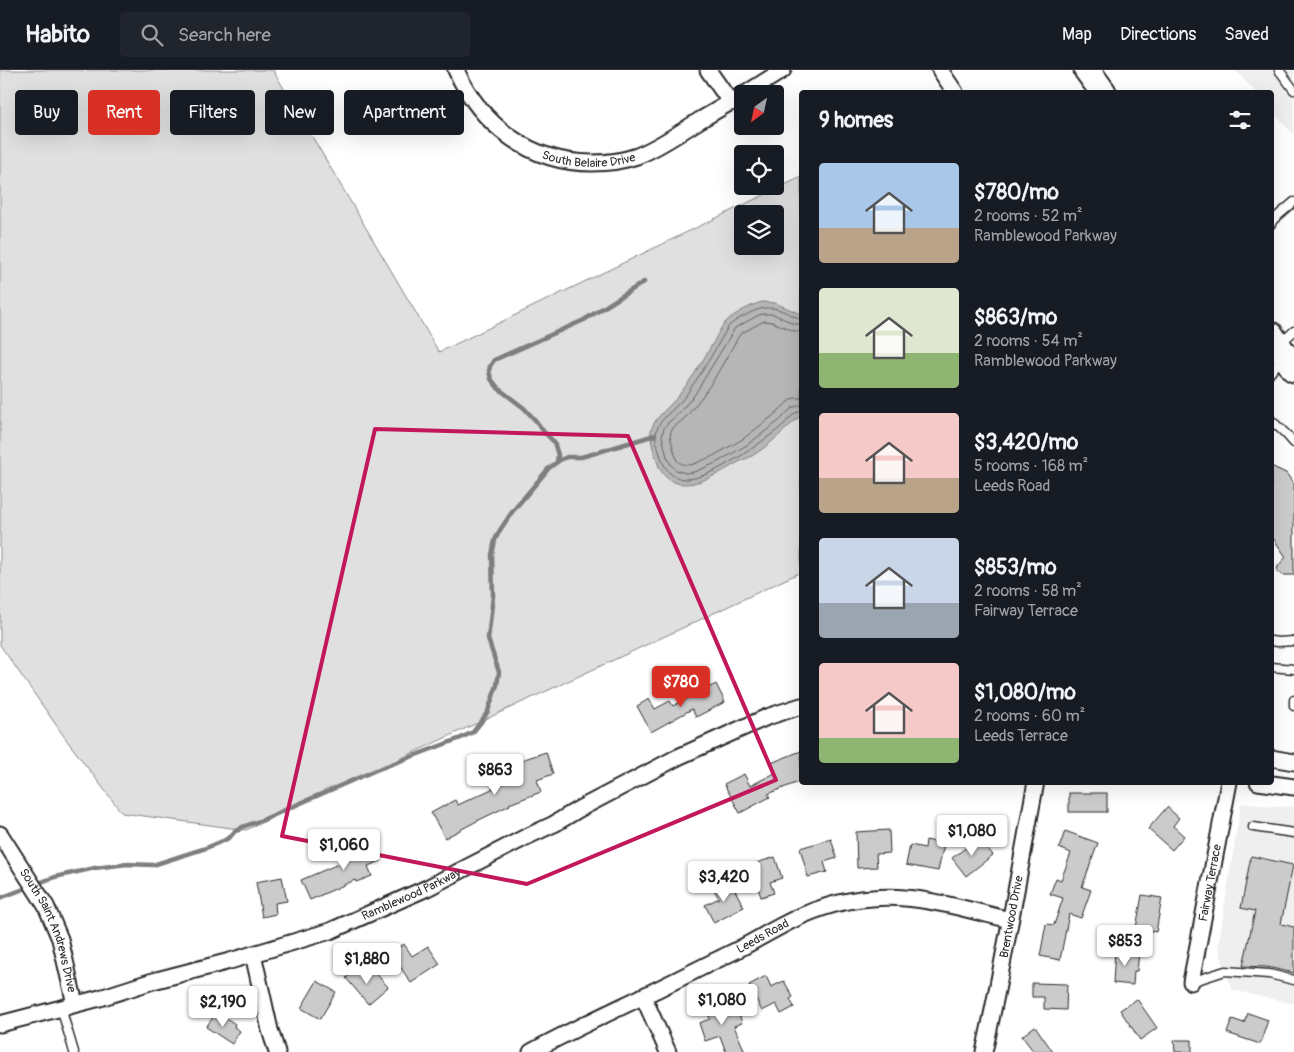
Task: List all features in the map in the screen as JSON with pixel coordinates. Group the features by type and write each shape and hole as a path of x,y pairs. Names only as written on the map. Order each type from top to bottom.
{"main road":[{"path":"1087,70 1101,90"}],"street":[{"name":"South Belaire Drive","path":"456,70 471,98 497,127 512,139 528,148 562,161 581,163 609,162 635,157 668,141 734,100"},
{"path":"708,70 734,93"},
{"name":"South Belaire Drive","path":"759,85 783,70"},
{"path":"940,70 954,90"},
{"name":"Ramblewood Parkway","path":"0,1024 330,931 427,888 554,824 678,756 767,717 799,707"},
{"path":"1274,759 1294,762"},
{"path":"1274,784 1294,786"},
{"name":"Brentwood Drive","path":"984,1052 997,994 1035,785"},
{"name":"Fairway Terrace","path":"1191,982 1228,785"},
{"name":"South Saint Andrews Drive","path":"0,834 46,906 60,939 68,1006"},
{"name":"Leeds Road","path":"531,1052 797,918 834,904 870,898 905,898 956,906 1010,920"},
{"path":"253,954 270,1030 277,1052"},
{"path":"643,996 668,1052"}],"lane":[{"path":"1279,70 1294,90"},
{"path":"1274,219 1294,202"},
{"path":"1274,423 1294,443"},
{"path":"1274,641 1294,641"},
{"path":"1274,667 1294,670"},
{"path":"1294,700 1294,706"},
{"path":"1253,827 1294,834"},
{"path":"1191,982 1225,971 1269,974 1294,980"},
{"path":"68,1006 74,1052"}],"highlighted area":[{"path":"375,429 628,436 776,780 527,884 282,836"}],"shaded area":[{"path":"0,70 273,70 285,90 265,90 265,135 311,135 439,352 734,209 734,255 784,255 784,205 743,205 764,195 784,195 784,185 799,178 799,573 246,830 122,813 68,742 0,645"},
{"path":"1235,70 1294,70 1294,135 1274,113 1274,90 1254,90"},
{"path":"1241,803 1279,807 1294,806 1294,1004 1232,990 1218,947"}],"water":[{"path":"762,302 775,303 799,313 799,417 759,452 716,475 695,483 684,484 675,482 666,477 659,467 651,438 653,425 688,384 726,322 740,311"}],"building":[{"path":"1274,467 1286,473 1294,484 1294,575 1282,575 1277,572 1278,566 1286,557 1274,539"},
{"path":"716,684 725,702 696,717 692,709 651,732 637,706 649,699 655,709 670,701 673,706"},
{"path":"546,752 553,774 537,780 541,792 509,804 445,838 431,813 455,800 458,805 517,777 512,763"},
{"path":"799,752 799,782 768,794 770,797 740,813 724,784 744,774 750,786 775,773 771,763"},
{"path":"1069,793 1107,793 1107,812 1069,812"},
{"path":"1167,807 1179,818 1173,826 1184,836 1172,850 1148,829"},
{"path":"889,830 890,853 876,854 877,867 857,868 856,832"},
{"path":"1065,831 1098,843 1082,887 1091,890 1081,918 1069,914 1060,960 1040,956 1046,924 1054,925 1063,898 1050,894 1056,878 1061,880 1071,853 1059,848"},
{"path":"979,838 993,855 966,876 952,858"},
{"path":"373,839 381,861 368,866 372,876 356,882 355,880 310,900 301,880 348,860 344,850"},
{"path":"831,839 837,858 824,862 827,872 808,877 800,848"},
{"path":"926,840 944,844 938,871 906,865 910,845 925,848"},
{"path":"1251,856 1293,865 1281,924 1294,927 1294,973 1267,967 1243,966 1255,911 1241,908"},
{"path":"775,857 782,878 770,882 774,893 761,897 750,865"},
{"path":"282,877 287,901 275,903 276,914 262,917 256,882"},
{"path":"730,881 744,907 714,923 705,905 719,898 714,890"},
{"path":"1142,895 1162,898 1156,932 1136,928"},
{"path":"404,944 412,956 428,946 440,964 411,983 391,953"},
{"path":"1115,950 1139,953 1137,971 1134,971 1133,985 1113,983"},
{"path":"358,968 367,978 374,971 388,987 368,1004 346,978"},
{"path":"766,976 771,987 784,981 793,997 790,999 794,1007 781,1014 776,1004 762,1011 749,985"},
{"path":"317,981 336,992 320,1019 301,1008"},
{"path":"1032,983 1067,984 1066,1010 1044,1009 1044,997 1032,997"},
{"path":"724,998 730,1014 738,1011 742,1023 734,1026 745,1052 726,1052 720,1036 705,1041 699,1023 710,1019 705,1005"},
{"path":"1137,999 1157,1028 1140,1040 1120,1010"},
{"path":"217,1012 235,1024 234,1027 240,1031 232,1044 206,1027"},
{"path":"1248,1013 1268,1020 1260,1044 1227,1033 1232,1019 1244,1023"},
{"path":"1035,1026 1053,1052 1034,1052 1022,1036"},
{"path":"1174,1040 1192,1040 1192,1052 1175,1052"}],"waterway":[{"path":"557,462 558,455 554,442 524,408 499,389 491,379 490,366 494,360 584,320 644,282"},
{"path":"36,884 55,877 95,868 127,864 153,865 206,848 225,840 242,827 376,770 473,732 488,711 497,685 499,672 488,639 493,596 492,555 495,540 500,530 512,512 549,468 560,460 567,457 581,457 655,435"},
{"path":"0,898 29,887"}]}
